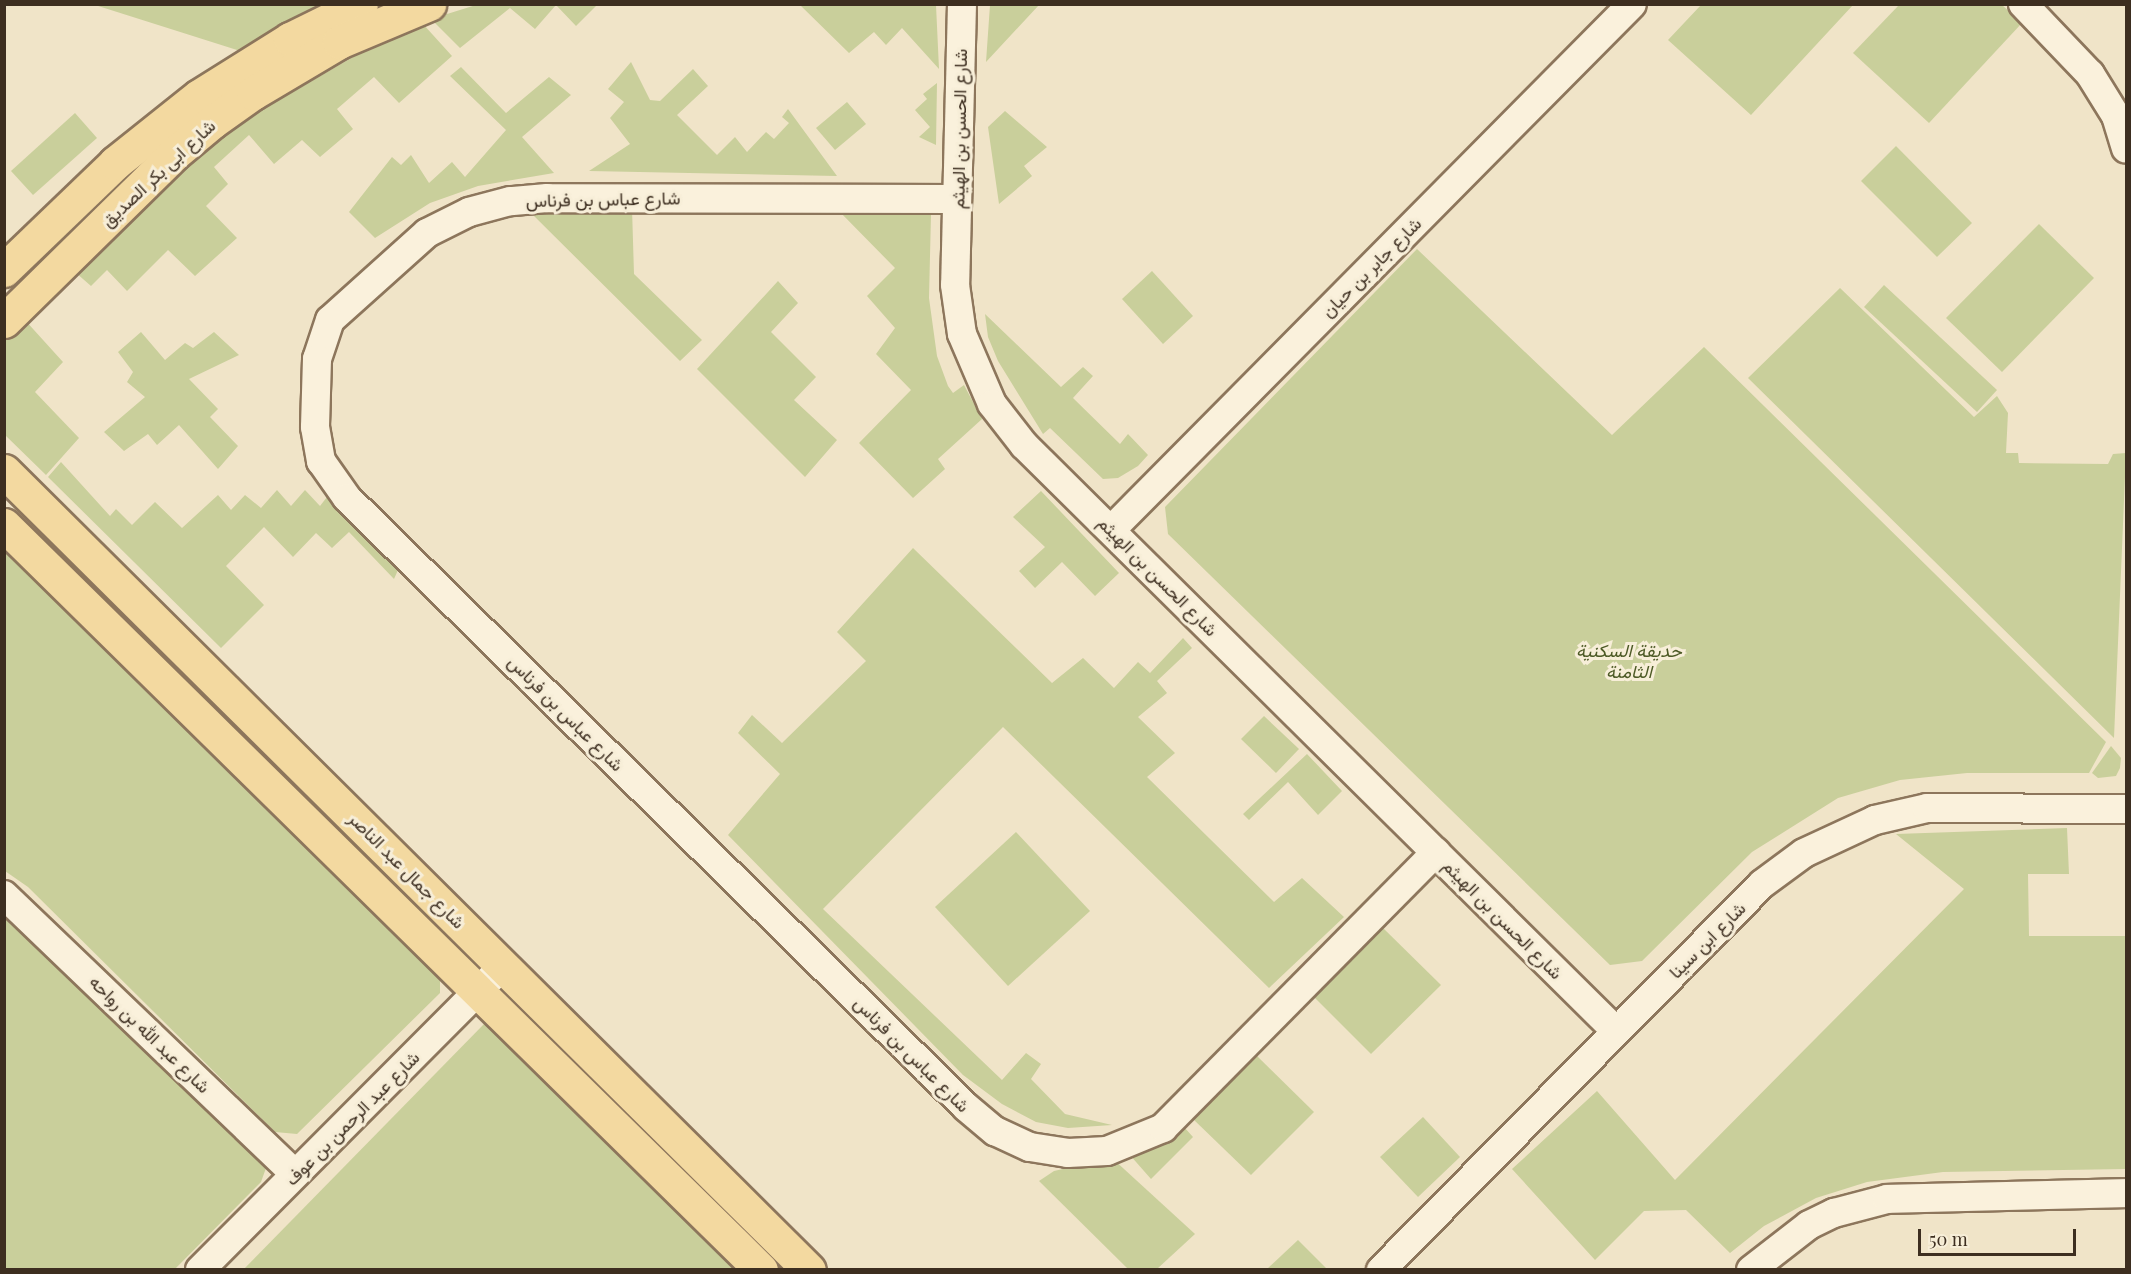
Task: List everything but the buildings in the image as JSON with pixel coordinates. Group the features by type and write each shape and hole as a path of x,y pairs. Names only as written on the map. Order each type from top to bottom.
{"main road":[{"name":"شارع ابى بكر الصديق","path":"4,270 115,163 199,96 290,39 362,4"},
{"name":"شارع ابى بكر الصديق","path":"4,321 174,154 212,122 330,47 429,4"},
{"name":"شارع جمال عبد الناصر","path":"4,471 809,1269"},
{"name":"شارع جمال عبد الناصر","path":"4,525 761,1269"}],"street":[{"name":"شارع الحسن بن الهيثم","path":"962,4 957,199 958,309 979,381 1018,438 1617,1031"},
{"name":"شارع جابر بن حيان","path":"1111,530 1632,4"},
{"path":"2023,4 2090,74 2116,116 2127,149"},
{"name":"شارع عباس بن فرناس","path":"957,199 548,198 510,201 469,212 427,233 330,320 317,358 315,426 321,461 346,498 966,1107 995,1131 1030,1147 1068,1153 1107,1151 1163,1128 1436,852"},
{"name":"شارع ابن سينا","path":"1382,1269 1762,884 1803,853 1850,829 1927,808 2127,809"},
{"name":"شارع عبد الله بن رواحه","path":"4,895 296,1174"},
{"name":"شارع عبد الرحمن بن عوف","path":"200,1269 503,966"},
{"path":"1751,1269 1809,1225 1834,1213 1878,1201 1914,1197 2127,1193"}],"green space":[{"path":"95,5 383,5 346,24 162,144 55,238 122,163 262,58"},
{"path":"476,5 556,5 535,29 510,8 460,48 431,19"},
{"path":"556,5 597,5 576,26"},
{"path":"800,5 936,5 939,69 902,28 886,45 874,32 849,53"},
{"path":"990,5 1039,5 986,62"},
{"path":"1701,5 1853,5 1751,115 1668,40"},
{"path":"1899,5 2002,5 2022,23 1929,123 1853,53"},
{"path":"423,24 452,56 399,103 374,77 337,109 353,129 320,157 302,140 274,164 249,135 214,167 228,184 206,206 237,238 195,276 168,250 127,291 107,270 91,286 75,272 140,204 248,118 391,35"},
{"path":"631,62 650,100 660,101 693,69 708,86 677,115 717,155 735,137 747,152 766,132 774,139 789,123 782,117 788,109 837,176 589,171 630,144 610,118 624,102 608,89"},
{"path":"461,67 506,113 549,77 571,95 522,137 554,173 478,186 430,203 375,238 349,212 392,157 401,165 411,155 429,183 452,162 465,177 506,130 450,76"},
{"path":"937,83 936,145 919,137 930,127 915,110 927,99 923,94"},
{"path":"847,102 866,124 835,150 816,128"},
{"path":"1005,111 1047,147 1024,166 1032,176 999,204 988,127"},
{"path":"75,113 97,138 33,195 11,171"},
{"path":"1896,146 1972,223 1937,257 1861,181"},
{"path":"632,208 634,274 702,340 680,361 530,212"},
{"path":"919,208 931,214 929,298 937,356 948,386 953,393 964,385 982,419 938,459 945,469 913,498 859,443 911,390 876,354 895,328 867,296 895,268 837,209"},
{"path":"2039,224 2094,278 2002,372 1946,318"},
{"name":"حديقة السكنية الثامنة","path":"1417,249 1612,435 1704,347 2106,742 2089,773 1967,773 1900,780 1838,798 1752,852 1642,961 1610,965 1168,534 1165,507"},
{"path":"1152,271 1193,316 1163,344 1122,299"},
{"path":"778,281 798,303 771,332 816,377 794,400 837,440 805,477 697,369"},
{"path":"1884,285 1997,390 1977,412 1864,307"},
{"path":"1840,288 1974,417 1997,396 2008,413 2006,453 2018,453 2019,463 2108,464 2113,454 2126,453 2114,738 1748,378"},
{"path":"985,314 1061,387 1083,367 1093,376 1073,398 1120,444 1128,434 1148,455 1138,466 1118,478 1103,479 1050,428 1043,434 998,361 988,337"},
{"path":"24,319 63,362 35,392 79,438 46,475 5,435 5,337"},
{"path":"141,332 165,360 185,343 193,348 214,332 239,355 189,379 218,409 210,417 238,446 218,469 179,425 157,445 148,434 124,451 104,432 145,397 127,382 133,372 118,352"},
{"path":"61,462 110,516 116,509 132,525 155,502 182,528 218,495 231,510 245,495 261,508 277,490 291,506 305,490 320,506 327,497 398,570 394,579 349,532 332,548 316,533 293,557 264,527 226,566 264,605 221,648 48,477"},
{"path":"1041,491 1119,573 1095,596 1062,562 1035,588 1019,571 1045,547 1013,517"},
{"path":"4,545 440,963 440,993 297,1134 275,1132 28,887 5,871"},
{"path":"913,548 1052,683 1083,658 1114,688 1138,662 1150,673 1183,638 1192,648 1157,681 1167,693 1138,717 1175,753 1147,777 1274,902 1302,878 1344,917 1269,988 1003,727 823,909 1002,1080 1026,1053 1041,1064 1031,1079 1065,1114 1112,1125 1068,1128 1036,1122 1002,1104 963,1075 728,835 780,774 738,733 752,715 782,743 866,661 837,632"},
{"path":"1264,716 1299,749 1276,773 1241,739"},
{"path":"2111,746 2121,758 2120,768 2116,776 2098,778 2092,773"},
{"path":"1307,754 1342,791 1318,815 1288,782 1249,820 1243,814"},
{"path":"2067,828 2069,874 2028,874 2029,936 2126,936 2126,1169 1943,1172 1867,1182 1816,1198 1764,1226 1730,1253 1686,1210 1644,1211 1595,1260 1512,1169 1597,1091 1675,1180 1964,889 1896,834"},
{"path":"1016,832 1090,911 1008,986 935,907"},
{"path":"4,903 48,954 227,1131 234,1126 262,1152 266,1168 261,1182 175,1269 5,1269"},
{"path":"1381,926 1441,985 1371,1054 1312,995"},
{"path":"484,1024 498,1024 748,1270 243,1270"},
{"path":"1256,1055 1314,1112 1251,1175 1193,1119"},
{"path":"1423,1117 1460,1157 1418,1197 1380,1157"},
{"path":"1184,1127 1193,1137 1151,1179 1129,1154 1158,1144"},
{"path":"1112,1158 1195,1234 1157,1269 1128,1269 1039,1181 1054,1171"},
{"path":"1298,1240 1327,1269 1267,1269"}]}
